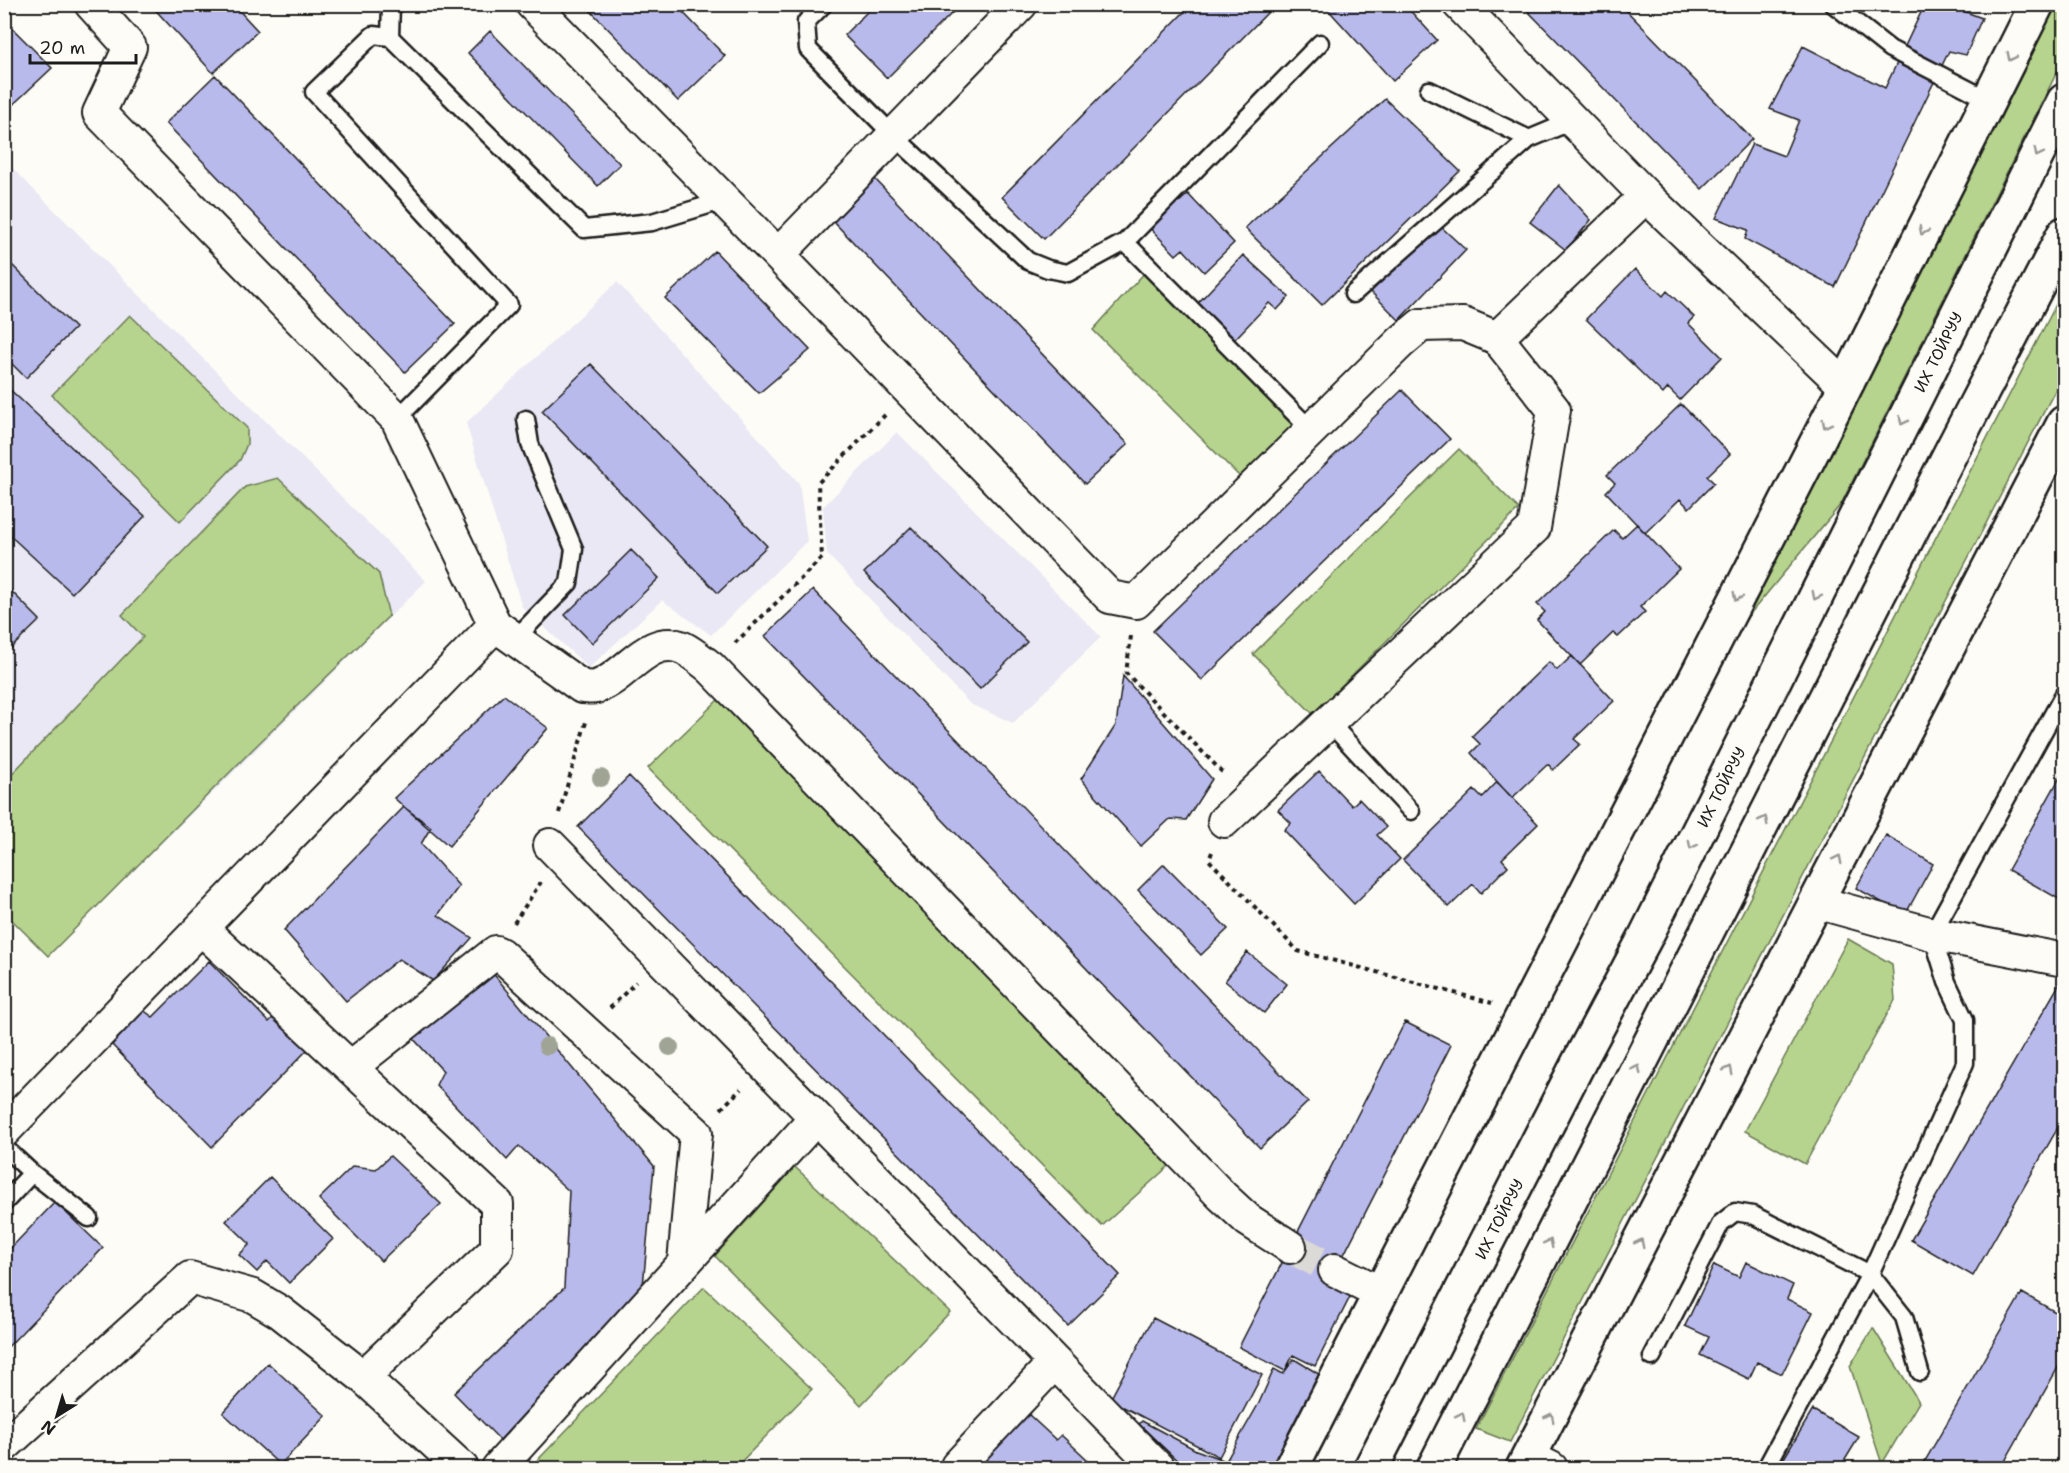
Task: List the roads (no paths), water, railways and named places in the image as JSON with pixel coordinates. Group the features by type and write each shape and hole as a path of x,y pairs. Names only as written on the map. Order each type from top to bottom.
{"main road":[{"path":"1291,1468 1845,386 2037,4"},
{"name":"ИХ ТОЙРУУ","path":"1371,1468 1580,1060 1652,926 2064,101"},
{"path":"1434,1468 2064,234"},
{"path":"1534,1465 1816,902 2064,423"}],"street":[{"path":"91,4 130,47 99,112 397,418 505,632 582,687 596,687 641,656 664,646 682,648 710,667 1222,1196 1248,1220 1290,1247"},
{"path":"532,4 1110,597 1136,603 1421,325 1463,324 1497,338 1554,410 1534,528 1224,821"},
{"path":"778,255 1021,4"},
{"path":"1459,4 1646,196 1845,386"},
{"path":"1497,338 1646,196"},
{"path":"4,1131 202,929 505,632"},
{"path":"555,850 1158,1468"},
{"path":"1816,902 1932,934 2064,960"},
{"path":"202,929 497,1204 497,1249 363,1377"},
{"path":"351,1067 496,952 696,1133 684,1262"},
{"path":"498,1468 816,1118"},
{"path":"1335,1270 1381,1293"},
{"path":"4,1446 190,1278 253,1296 280,1312 363,1377 462,1468"},
{"path":"957,1468 1054,1363"}],"lane":[{"path":"390,37 391,4"},
{"path":"824,4 806,22 808,49 894,136 1028,261 1048,269 1068,273 1125,242 1320,43"},
{"path":"1833,4 1890,49 1989,100"},
{"path":"397,418 509,305 314,92 373,35 390,37 584,229 652,222 725,200"},
{"path":"1429,90 1529,139"},
{"path":"1353,294 1529,139 1572,121"},
{"path":"1125,242 1311,430"},
{"path":"505,632 569,583 574,549 530,444 526,419"},
{"path":"1766,1468 1870,1274 1965,1063 1965,1020 1947,982 1932,934 2064,694"},
{"path":"1329,722 1412,811"},
{"path":"4,1147 32,1173 89,1218"},
{"path":"4,1203 32,1173"},
{"path":"1652,1357 1721,1223 1735,1212 1753,1215 1870,1274 1904,1317 1920,1372"}],"tunnel":[{"path":"1290,1247 1335,1270"}]}
